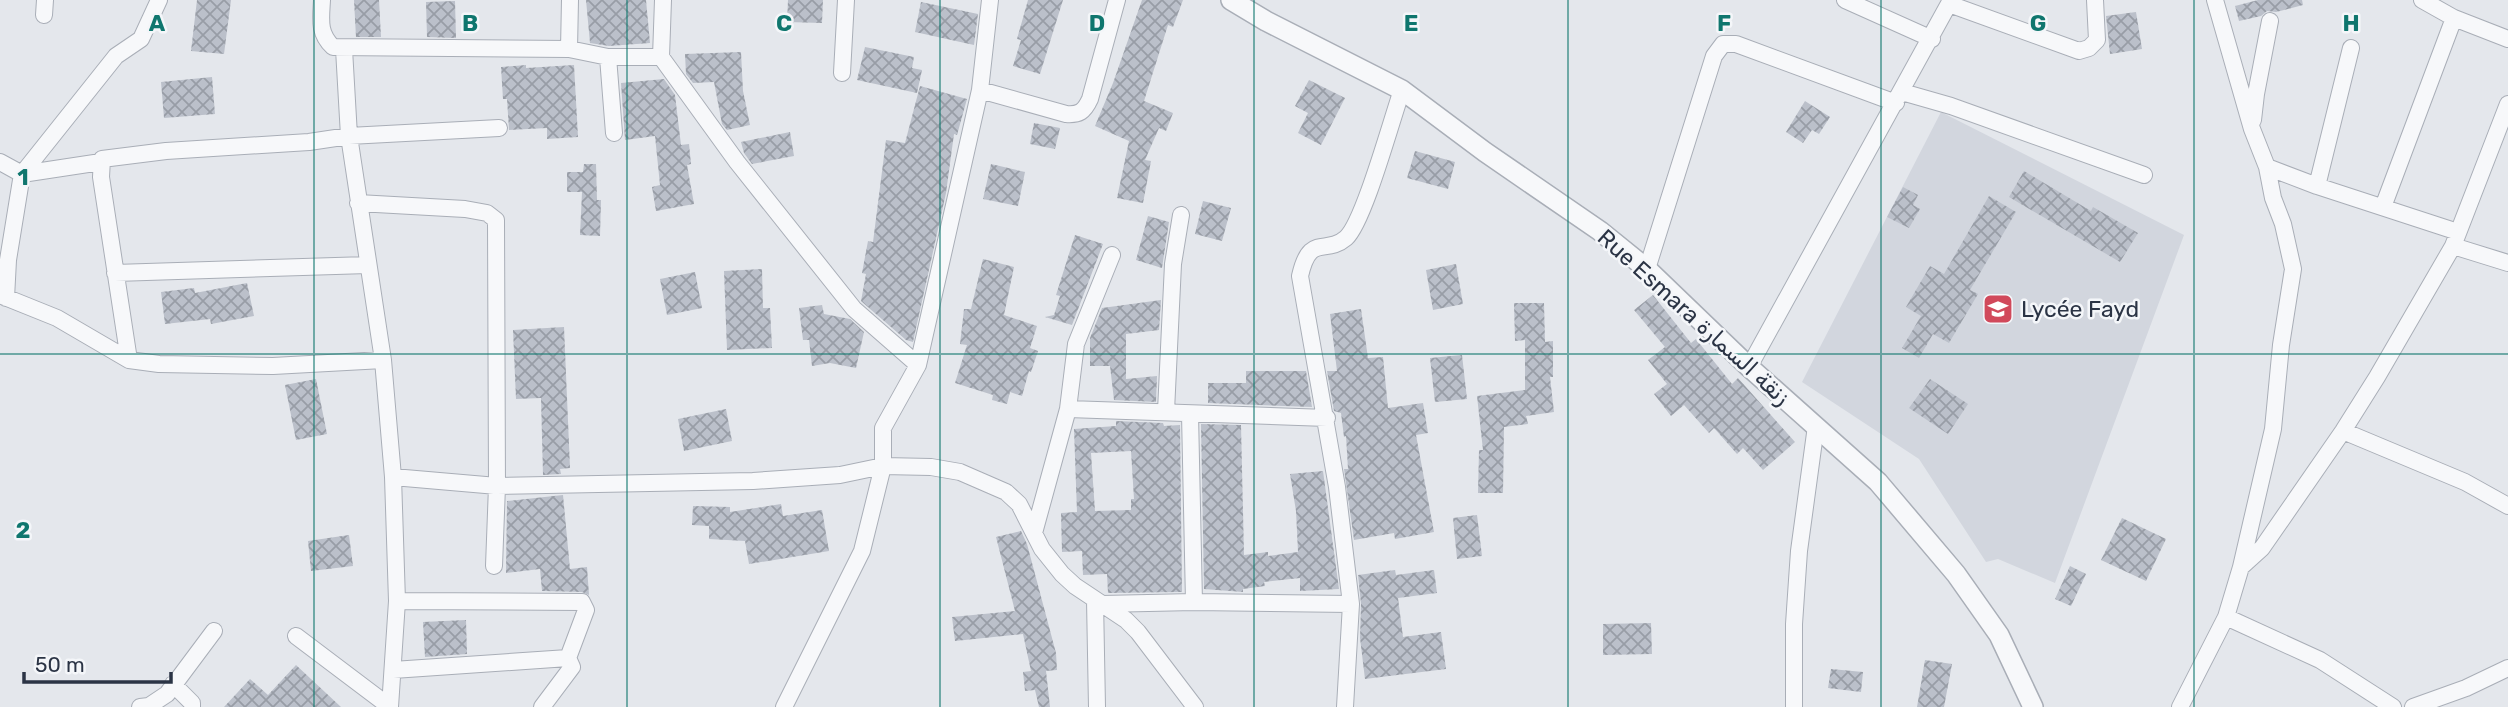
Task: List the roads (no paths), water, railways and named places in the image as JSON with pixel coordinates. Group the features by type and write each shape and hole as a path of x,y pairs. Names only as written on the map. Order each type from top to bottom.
{"street":[{"path":"159,0 141,39 116,56 22,174 3,296 57,318 128,360 171,364 273,366 383,360"},
{"path":"322,0 321,30 325,39 333,47 344,49 569,48 608,57 661,57"},
{"path":"569,48 570,0"},
{"path":"663,0 661,57 737,162 854,309 918,365"},
{"path":"842,73 846,0"},
{"path":"784,707 862,551 883,466 883,428 918,365 980,90 990,0"},
{"path":"980,90 1066,114 1082,113 1090,99 1117,0"},
{"name":"Rue Esmara زنقة السمارة","path":"1231,0 1276,27 1402,90 1485,152 1600,231 1647,269 1749,367 1878,482 1956,574 1999,635 2033,707"},
{"path":"1845,0 1932,39"},
{"path":"1749,367 1950,2 2079,51 2090,48 2097,40 2095,0"},
{"path":"2180,707 2226,617 2241,567 2273,429 2281,345 2293,269 2267,167 2252,129 2215,0"},
{"path":"2422,0 2454,18 2508,39"},
{"path":"2383,207 2454,18"},
{"path":"2252,129 2270,21"},
{"path":"1647,269 1714,56 1723,44 1736,44 1899,97 1951,106 2144,175"},
{"path":"2317,186 2351,48"},
{"path":"344,49 349,136 383,360 393,477 397,601 390,707"},
{"path":"608,57 614,134"},
{"path":"1345,707 1351,604 1338,487 1300,276 1303,261 1310,251 1340,242 1350,233 1366,199 1402,90"},
{"path":"2241,567 2262,548 2343,431 2455,239 2502,135 2508,104"},
{"path":"0,162 22,174 101,162 106,158 166,151 309,142 349,136 499,128"},
{"path":"101,162 128,360"},
{"path":"2267,167 2383,207 2508,262"},
{"path":"358,203 466,209 487,213 496,220 497,486 494,566"},
{"path":"1166,411 1173,264 1181,215"},
{"path":"1034,533 1068,409 1076,345 1112,255"},
{"path":"115,273 368,265"},
{"path":"1068,409 1327,418"},
{"path":"1190,414 1194,602"},
{"path":"1794,707 1797,575 1816,426"},
{"path":"2343,431 2465,482 2508,506"},
{"path":"393,477 497,486 753,481 840,475 883,466 931,467 960,472 1006,492 1019,504 1042,549 1062,574 1126,620 1195,707"},
{"path":"397,601 582,602 586,610 568,658 572,667 542,707"},
{"path":"1099,602 1351,604"},
{"path":"1097,707 1099,602"},
{"path":"2226,617 2320,660 2385,705"},
{"path":"140,707 158,702 167,694 214,631"},
{"path":"296,636 390,707"},
{"path":"393,670 568,658"},
{"path":"2413,707 2466,688 2508,668"},
{"path":"173,684 194,706"}],"place":[{"name":"Lycée Fayd","path":"1998,309"}]}
